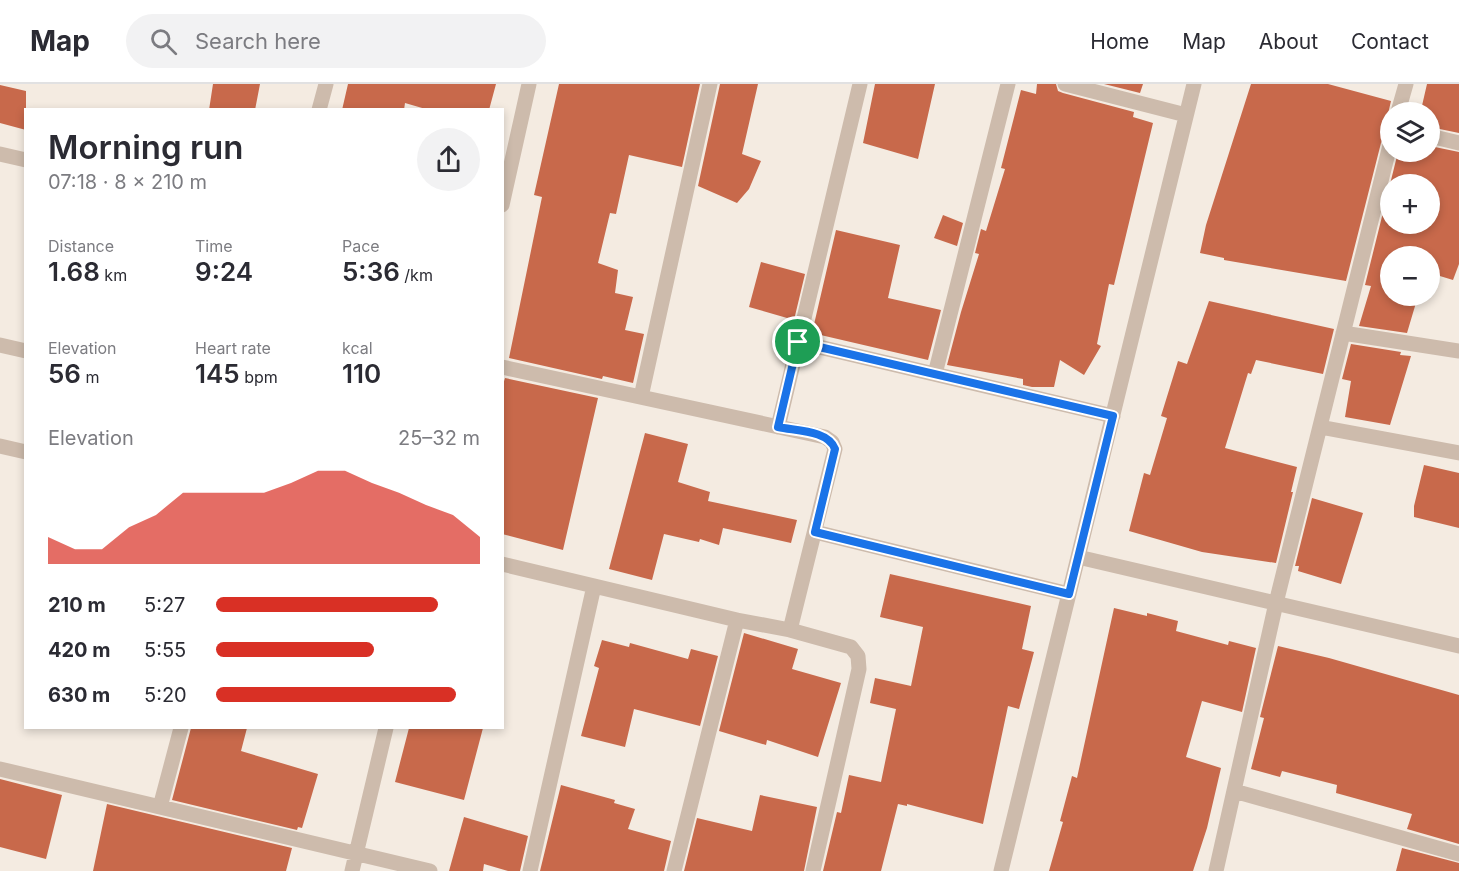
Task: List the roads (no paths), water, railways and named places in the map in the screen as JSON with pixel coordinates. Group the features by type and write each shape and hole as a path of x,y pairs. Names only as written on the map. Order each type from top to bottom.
{"street":[{"path":"320,108 326,84"},
{"path":"504,196 529,84"},
{"path":"641,397 710,84"},
{"path":"778,427 860,84"},
{"path":"935,374 1008,84"},
{"path":"1065,84 1186,114"},
{"path":"1001,871 1194,84"},
{"path":"1401,102 1406,84"},
{"path":"1440,138 1459,143"},
{"path":"0,154 24,160"},
{"path":"1216,871 1276,603 1386,162"},
{"path":"1343,333 1459,351"},
{"path":"798,342 1113,416"},
{"path":"0,345 24,351"},
{"path":"504,367 825,437 832,442 835,449 790,630"},
{"path":"1320,427 1459,453"},
{"path":"0,446 24,452"},
{"path":"815,532 1069,594"},
{"path":"1078,557 1459,646"},
{"path":"504,564 737,620 790,630 851,647 858,657 859,669 813,871"},
{"path":"530,871 594,586"},
{"path":"674,871 737,620"},
{"path":"160,807 180,729"},
{"path":"352,871 386,729"},
{"path":"0,769 430,871"},
{"path":"1234,791 1459,854"}]}
